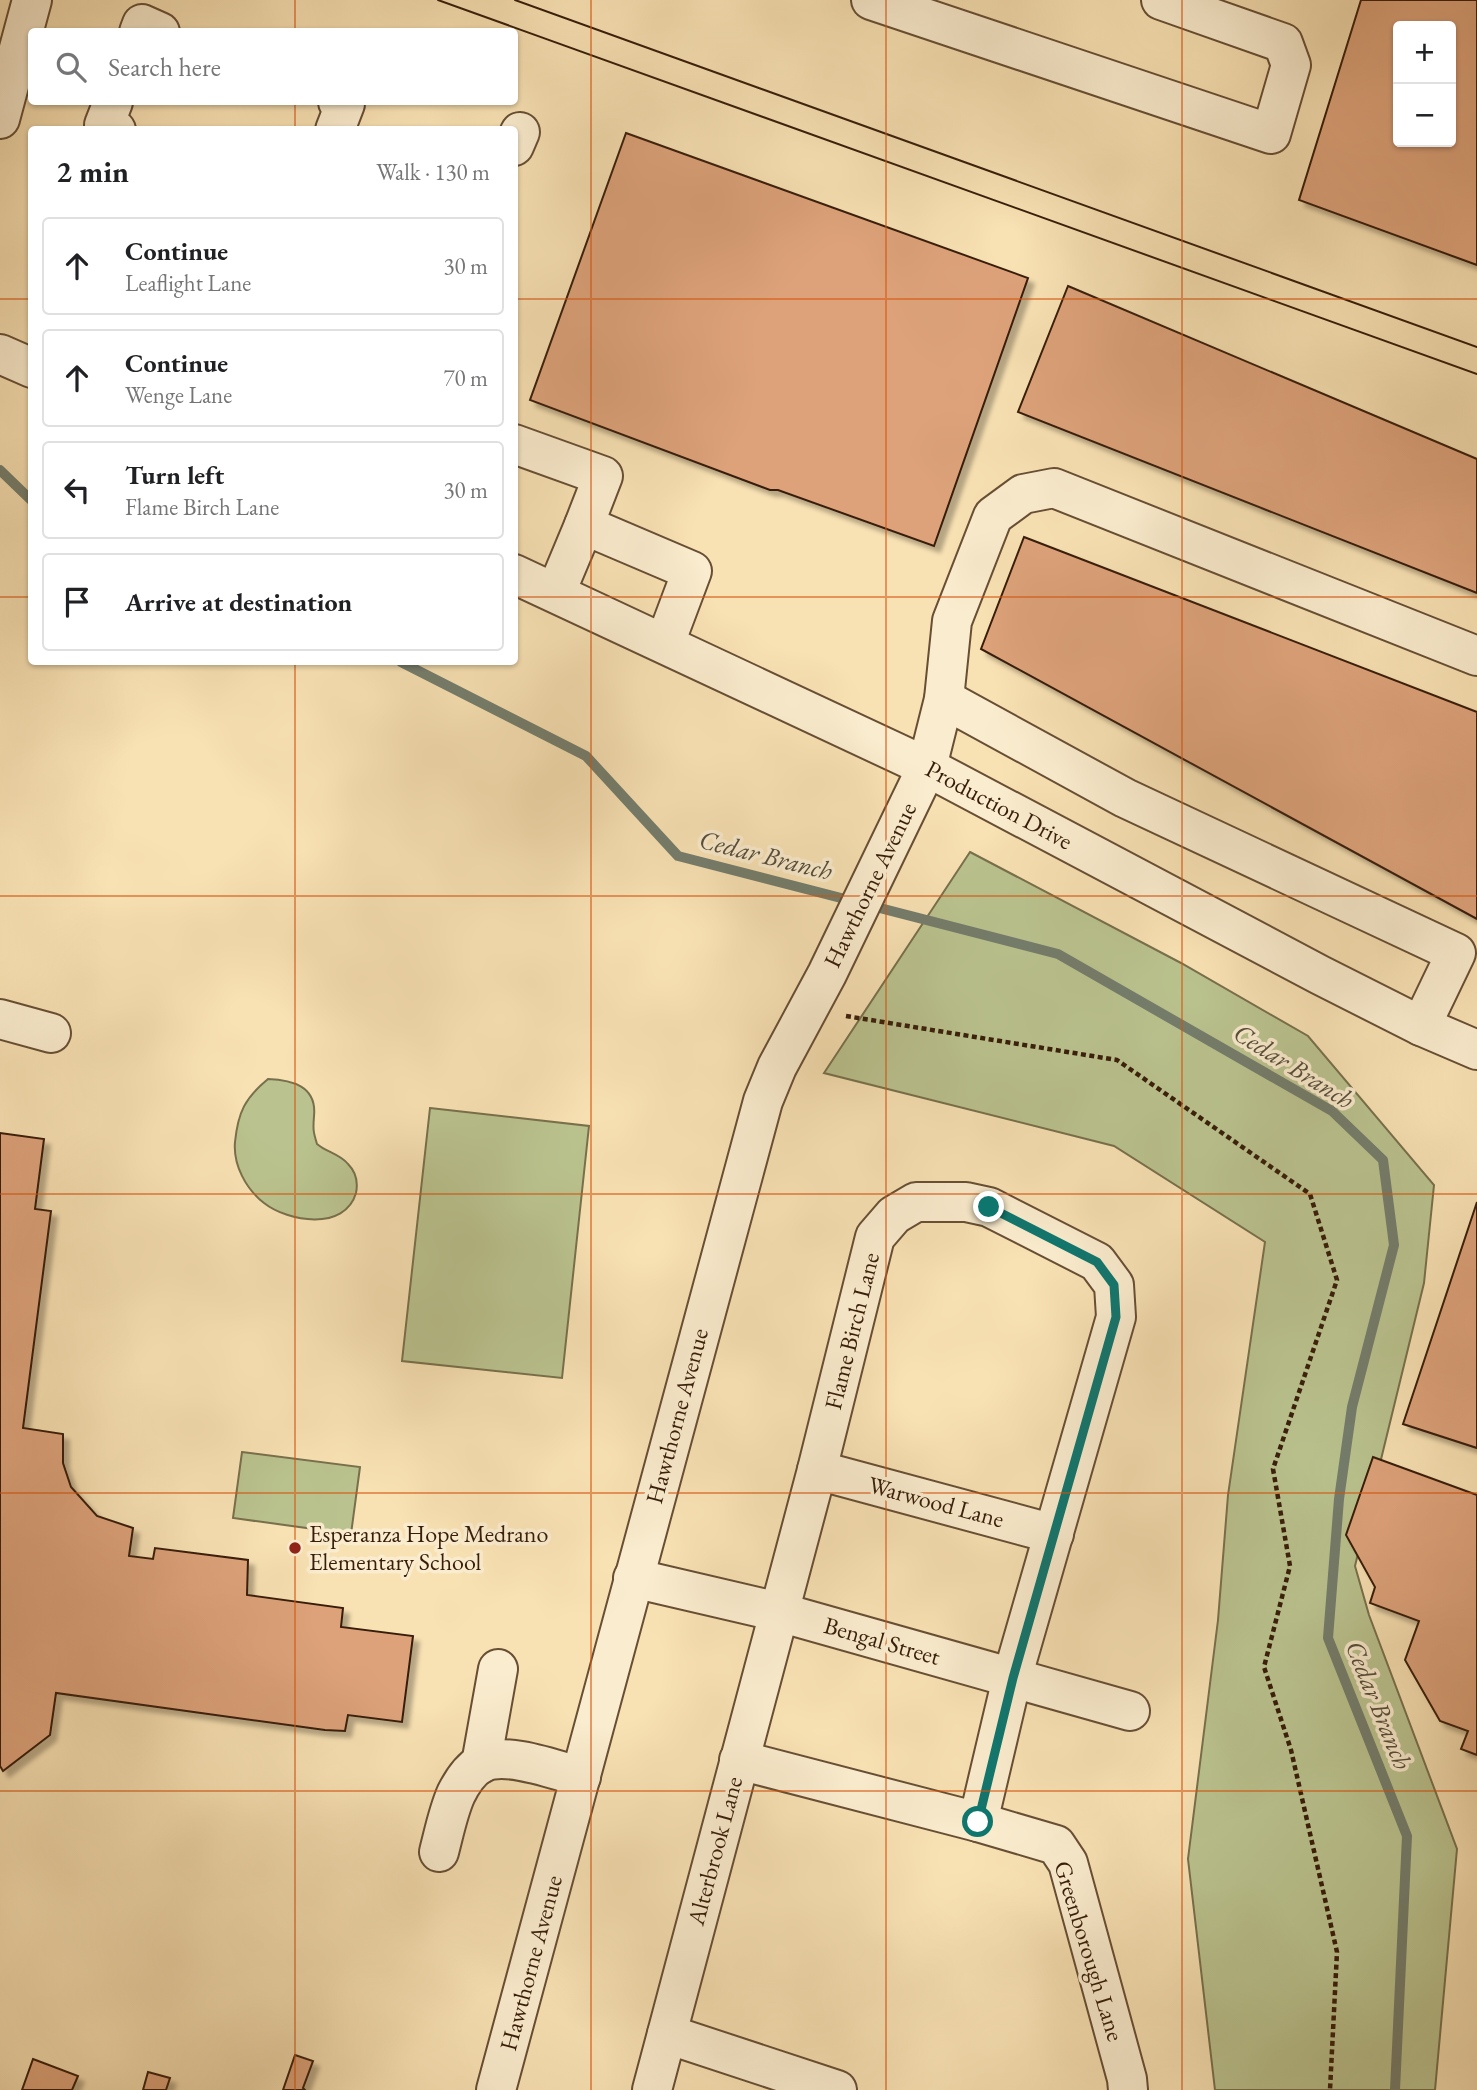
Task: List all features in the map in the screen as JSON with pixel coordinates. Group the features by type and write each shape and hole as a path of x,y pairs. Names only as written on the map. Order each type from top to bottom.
{"street":[{"path":"28,28 32,0"},
{"path":"871,0 1271,134 1291,65 1283,43 1161,0"},
{"path":"0,119 27,40"},
{"path":"106,126 104,125 112,105"},
{"path":"337,126 345,105"},
{"path":"0,354 28,366"},
{"path":"518,445 603,476 556,592"},
{"name":"Hawthorne Avenue","path":"496,2090 763,1101 777,1067 827,974 927,767 944,699 952,621 993,516 1023,494 1055,488 1477,656"},
{"path":"584,525 692,571 665,643"},
{"name":"Production Drive","path":"518,575 927,767 1320,975 1421,1026 1477,1050"},
{"path":"944,699 1125,798 1456,953 1421,1026"},
{"path":"0,1019 51,1033"},
{"name":"Flame Birch Lane","path":"779,1612 875,1237 894,1215 916,1202 966,1202 989,1207 1097,1262 1114,1285 1116,1317 1054,1534"},
{"name":"Warwood Lane","path":"817,1470 1054,1534"},
{"path":"978,1822 1013,1678 1054,1534"},
{"name":"Bengal Street","path":"633,1578 779,1612 1130,1711"},
{"name":"Alterbrook Lane","path":"652,2090 779,1612"},
{"path":"481,1763 498,1669"},
{"path":"439,1852 456,1794 466,1778 481,1763 502,1759 525,1762 582,1777"},
{"name":"Greenborough Lane","path":"739,1760 1056,1845 1068,1863 1128,2090"},
{"path":"667,2035 837,2090"}],"path":[{"path":"807,1010 1118,1060 1311,1194 1337,1280 1273,1469 1290,1566 1264,1667 1291,1750 1337,1952 1330,2090"}],"green space":[{"path":"970,852 1181,963 1308,1036 1434,1185 1424,1283 1355,1566 1369,1615 1457,1849 1435,2090 1215,2090 1188,1859 1218,1620 1228,1495 1265,1242 1114,1146 824,1073"},
{"path":"268,1079 294,1083 307,1091 314,1106 317,1144 341,1158 353,1170 356,1193 350,1205 340,1213 315,1219 287,1215 264,1203 242,1176 235,1151 238,1122 248,1099"},
{"path":"430,1108 589,1126 562,1378 402,1361"},
{"path":"242,1452 360,1467 351,1534 233,1518"}],"building":[{"path":"1361,0 1477,0 1477,265 1299,200"},
{"path":"626,133 1028,278 934,546 778,490 770,490 530,400"},
{"path":"1068,286 1477,459 1477,593 1018,412"},
{"path":"1024,537 1477,712 1477,919 981,649"},
{"path":"0,1133 44,1139 35,1209 51,1211 23,1428 63,1434 63,1463 71,1487 97,1516 133,1528 129,1556 153,1559 155,1548 248,1560 247,1595 343,1608 341,1627 413,1636 402,1722 348,1715 345,1731 325,1730 56,1693 50,1735 3,1771 0,1766"},
{"path":"1477,1202 1477,1448 1403,1424"},
{"path":"1373,1457 1477,1495 1477,1755 1461,1749 1468,1731 1440,1721 1405,1660 1419,1621 1370,1603 1375,1587 1346,1535"},
{"path":"295,2055 313,2061 303,2088 305,2090 283,2090"},
{"path":"33,2059 78,2076 72,2090 22,2090"},
{"path":"148,2072 170,2078 166,2090 143,2090"}],"waterway":[{"name":"Cedar Branch","path":"0,470 28,497"},
{"name":"Cedar Branch","path":"407,665 586,756 678,856 1058,954 1332,1111 1383,1160 1394,1245 1352,1407 1339,1499 1328,1638 1407,1836 1395,2090"}],"tram line":[{"path":"438,0 516,28"},
{"path":"515,0 1477,347"},
{"path":"518,29 1477,374"}],"place":[{"name":"Esperanza Hope Medrano Elementary School","path":"295,1548"}],"route":[{"path":"978,1822 1013,1678 1116,1317 1114,1285 1097,1262 989,1207"}]}
